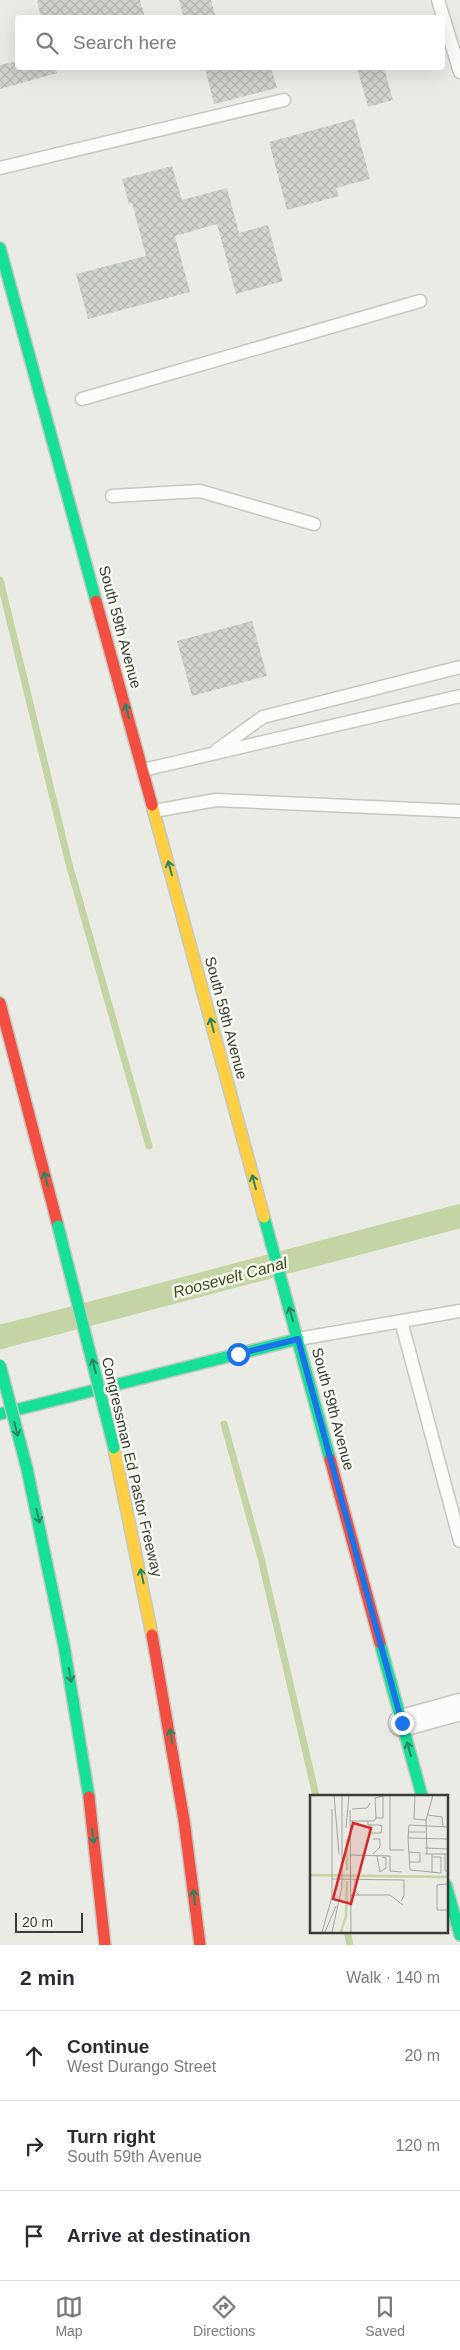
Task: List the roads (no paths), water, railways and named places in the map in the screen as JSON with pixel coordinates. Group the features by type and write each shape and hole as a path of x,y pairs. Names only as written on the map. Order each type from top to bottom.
{"main road":[{"name":"South 59th Avenue","path":"0,248 422,1795"},
{"name":"Congressman Ed Pastor Freeway","path":"0,1003 114,1448 167,1707 190,1860 200,1945"},
{"path":"0,1414 298,1339"},
{"path":"0,1365 27,1469 52,1578 70,1675 83,1757 105,1945"},
{"path":"448,1892 460,1935"}],"street":[{"path":"402,1723 460,1707"}],"lane":[{"path":"438,0 443,15"},
{"path":"445,23 460,72"},
{"path":"0,168 284,100"},
{"path":"82,399 420,301"},
{"path":"112,496 200,491 314,524"},
{"path":"211,754 263,717 460,667"},
{"path":"143,770 460,696"},
{"path":"154,811 216,800 460,811"},
{"path":"298,1339 460,1311"},
{"path":"401,1322 460,1541"}],"waterway":[{"path":"0,580 69,864 149,1146"},
{"name":"Roosevelt Canal","path":"0,1337 460,1216"},
{"path":"224,1424 261,1558 316,1795"},
{"path":"347,1932 350,1945"}]}
